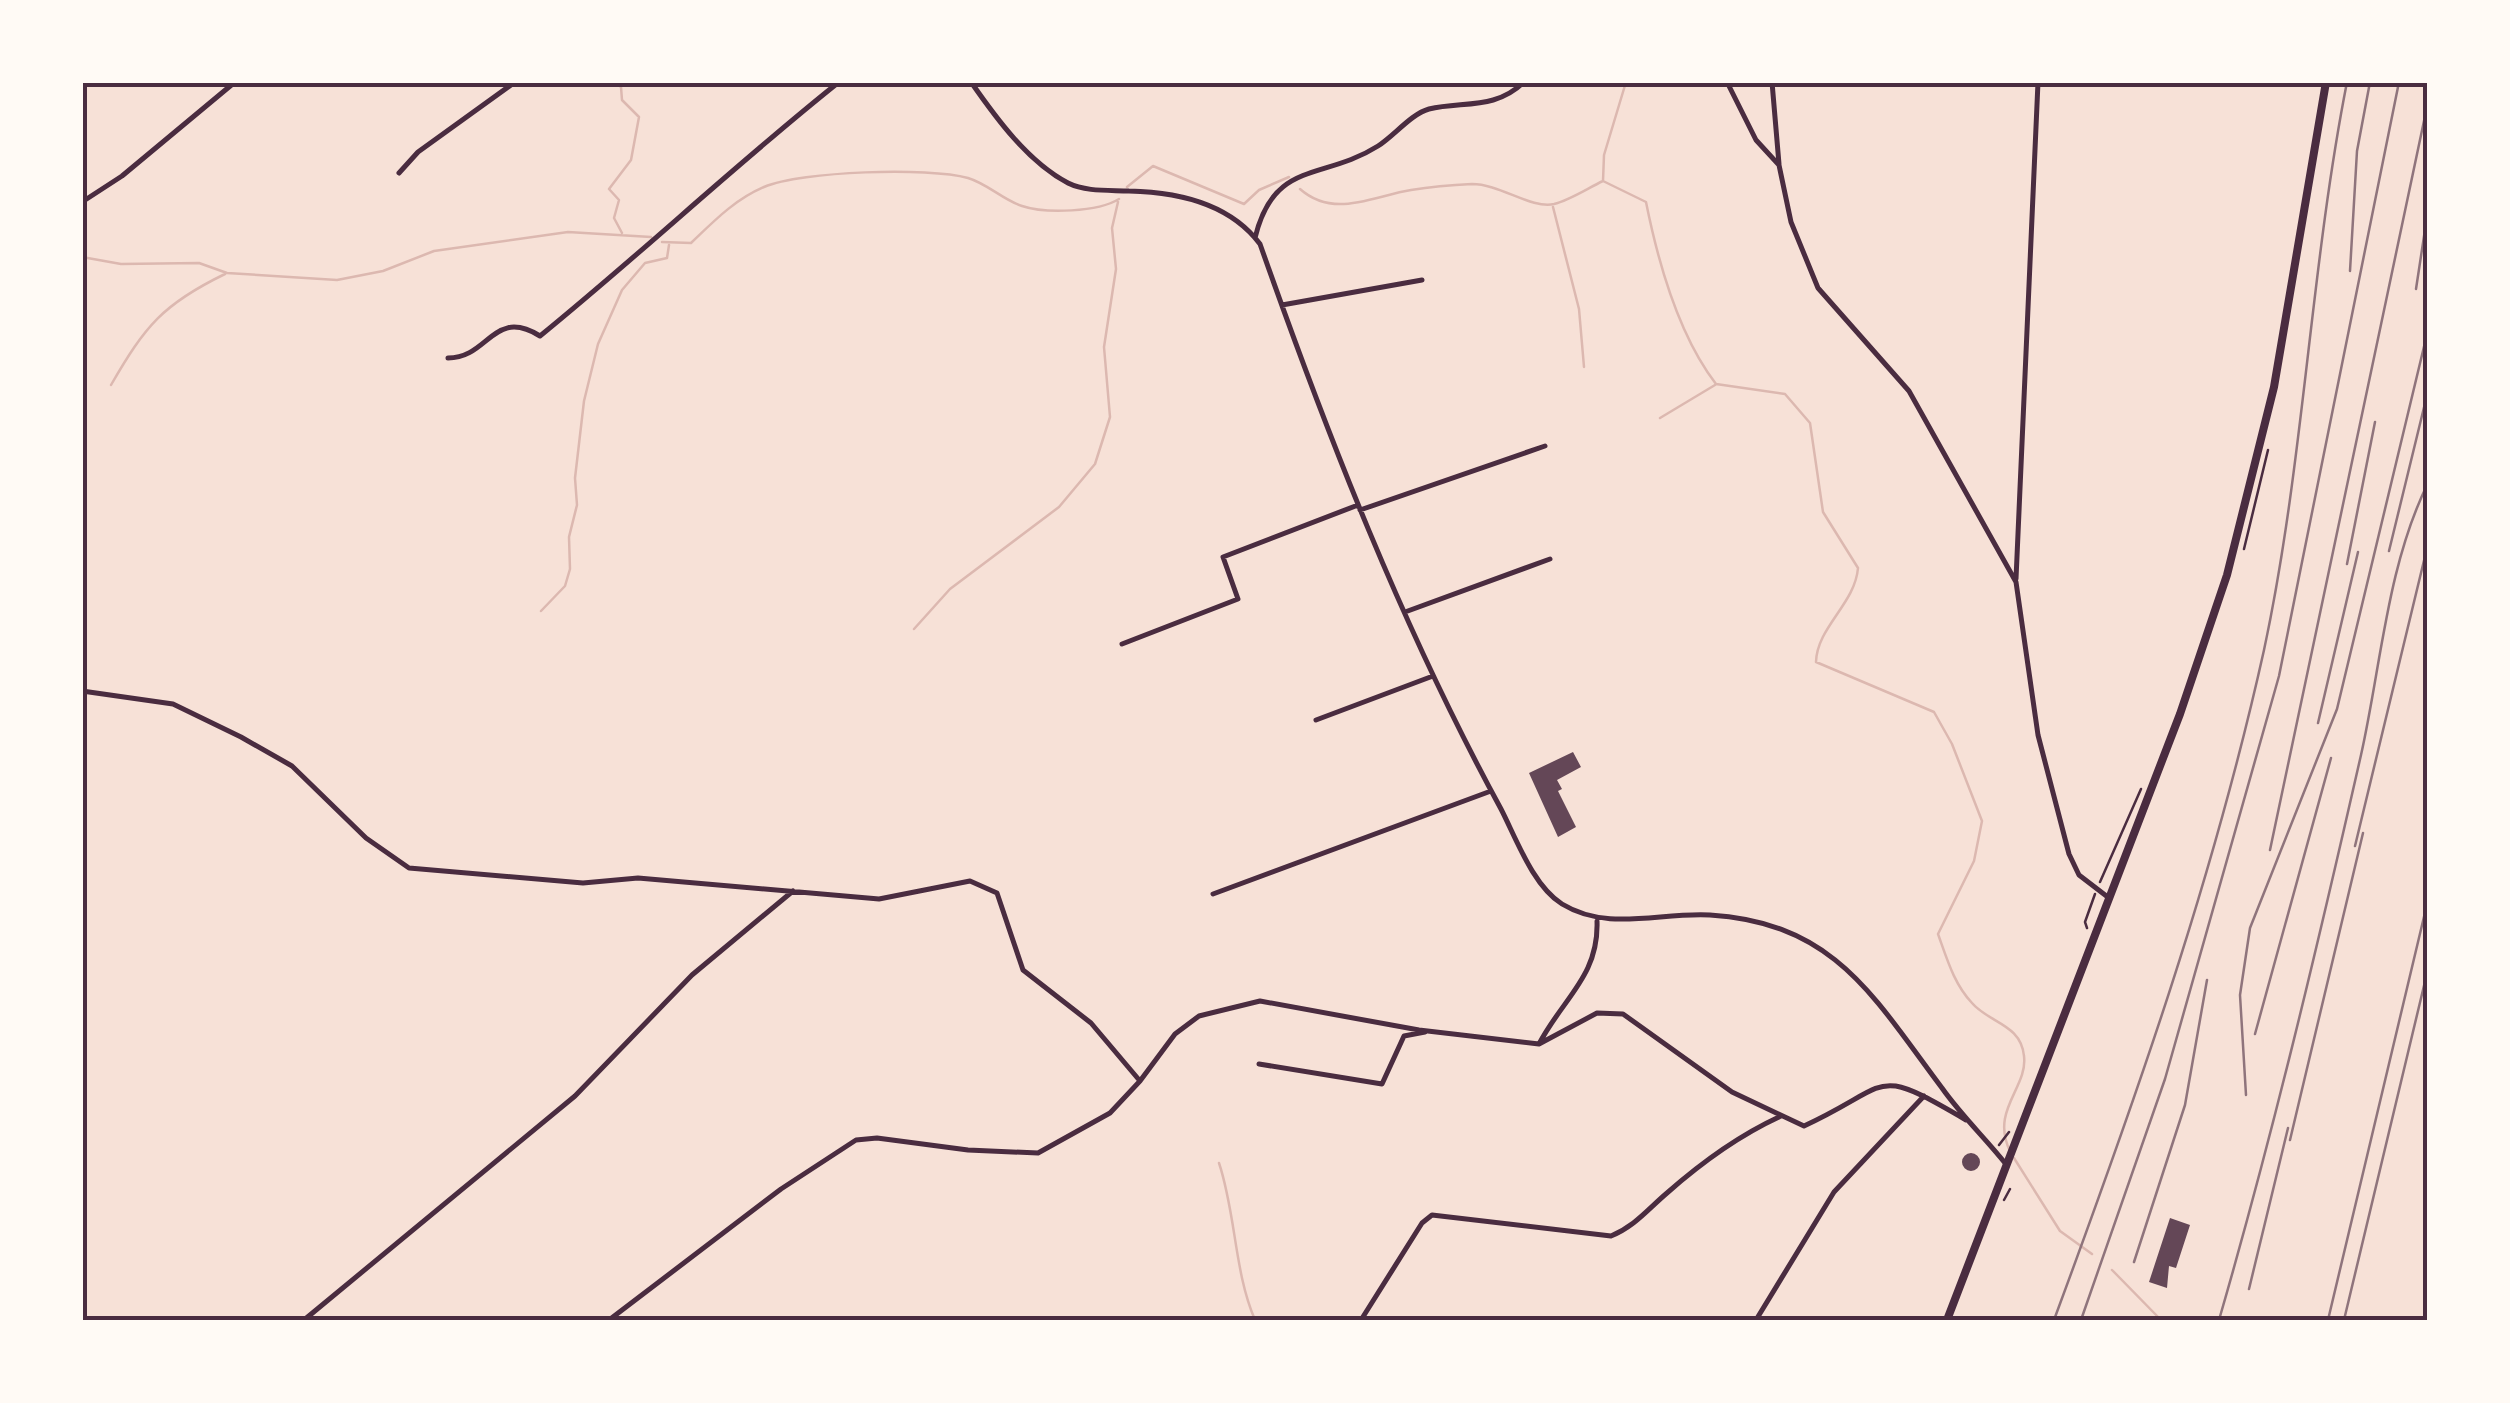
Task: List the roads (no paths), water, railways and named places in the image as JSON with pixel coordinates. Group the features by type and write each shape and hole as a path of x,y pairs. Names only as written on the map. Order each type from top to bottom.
{"main road":[{"path":"1946,1320 2186,697 2250,497 2274,387 2326,82"}],"street":[{"path":"82,202 122,176 236,82"},
{"path":"399,173 418,152 515,82"},
{"path":"448,358 462,358 504,326 522,326 540,336 636,258 700,196 840,82"},
{"path":"971,82 999,121 1068,184 1091,190 1172,194 1209,205 1246,226 1256,238 1359,507 1433,676 1543,885 1560,902 1597,920 1711,915 1778,928 1833,954 1887,1010 1968,1122 2006,1164"},
{"path":"1256,238 1263,206 1272,194 1298,179 1374,150 1425,110 1482,105 1512,94 1524,82"},
{"path":"1727,82 1756,140 1779,165"},
{"path":"1772,82 1779,165 1791,222 1818,288 1909,391 2016,582"},
{"path":"2038,82 2016,582 2038,735 2068,854 2079,876 2110,898"},
{"path":"1282,306 1422,280"},
{"path":"1122,644 1238,599 1223,556 1544,446"},
{"path":"1405,612 1550,559"},
{"path":"1316,720 1433,676"},
{"path":"82,690 162,701 224,728 292,766 366,838 409,868 582,882 638,878 880,899 970,881 984,884 996,893 1024,970 1090,1023 1140,1081"},
{"path":"1212,894 1491,791"},
{"path":"304,1320 575,1096 692,975 792,891"},
{"path":"1539,1044 1556,1011 1595,960 1597,920"},
{"path":"609,1320 781,1189 856,1140 877,1138 1038,1154 1110,1113 1175,1034 1199,1016 1260,1001 1428,1031 1539,1044 1597,1013 1623,1014 1732,1092 1804,1126 1868,1087 1899,1082 1968,1122"},
{"path":"1259,1064 1382,1084 1404,1036 1428,1031"},
{"path":"1756,1320 1834,1192 1924,1096"},
{"path":"1360,1320 1422,1222 1432,1215 1611,1236 1633,1227 1664,1195 1751,1130 1780,1117"}],"waterway":[{"path":"613,82 621,87 622,100 639,117 631,160 609,189 619,200 614,218 622,233"},
{"path":"1626,82 1604,155 1603,181 1646,202 1672,298 1691,344 1716,384 1785,394 1810,423 1823,512 1858,568 1850,593 1818,649 1816,662 1934,712 1952,744 1982,821 1974,861 1938,934 1966,996 1979,1010 2011,1030 2022,1045 2024,1068 2004,1123 2010,1151"},
{"path":"1127,187 1153,166 1244,204 1259,190 1289,177"},
{"path":"662,242 691,243 734,205 764,187 835,174 896,172 968,178 1022,206 1044,210 1085,209 1119,199"},
{"path":"1300,189 1326,203 1340,204 1411,190 1472,184 1545,205 1566,200 1603,181"},
{"path":"914,629 950,589 1059,507 1095,464 1110,417 1104,347 1116,269 1112,228 1118,202"},
{"path":"1553,207 1579,309 1584,367"},
{"path":"82,257 121,264 199,263 227,273 337,280 383,271 434,251 568,232 651,237"},
{"path":"541,611 565,586 570,569 569,537 577,505 575,478 584,401 598,344 622,290 645,263 667,258 669,245"},
{"path":"111,385 134,347 158,319 186,296 225,274"},
{"path":"1660,418 1715,385"},
{"path":"2014,1158 2060,1231 2092,1254"},
{"path":"1219,1163 1243,1282 1255,1320"},
{"path":"2112,1270 2161,1320"}],"railway":[{"path":"2054,1320 2170,989 2244,736 2278,580 2324,224 2347,82"},
{"path":"2350,271 2357,151 2370,82"},
{"path":"2081,1320 2165,1079 2279,676 2399,82"},
{"path":"2270,850 2428,102"},
{"path":"2416,289 2428,210"},
{"path":"2246,1095 2240,995 2250,928 2337,709 2428,330"},
{"path":"2389,551 2428,391"},
{"path":"2347,564 2375,422"},
{"path":"2219,1320 2328,897 2361,755 2394,582 2428,483"},
{"path":"2355,846 2428,544"},
{"path":"2318,723 2358,552"},
{"path":"2255,1034 2331,758"},
{"path":"2290,1140 2363,833"},
{"path":"2328,1320 2428,900"},
{"path":"2344,1320 2428,969"},
{"path":"2134,1262 2185,1105 2207,980"},
{"path":"2249,1289 2288,1128"},
{"path":"2425,1320 2428,1310"}]}
